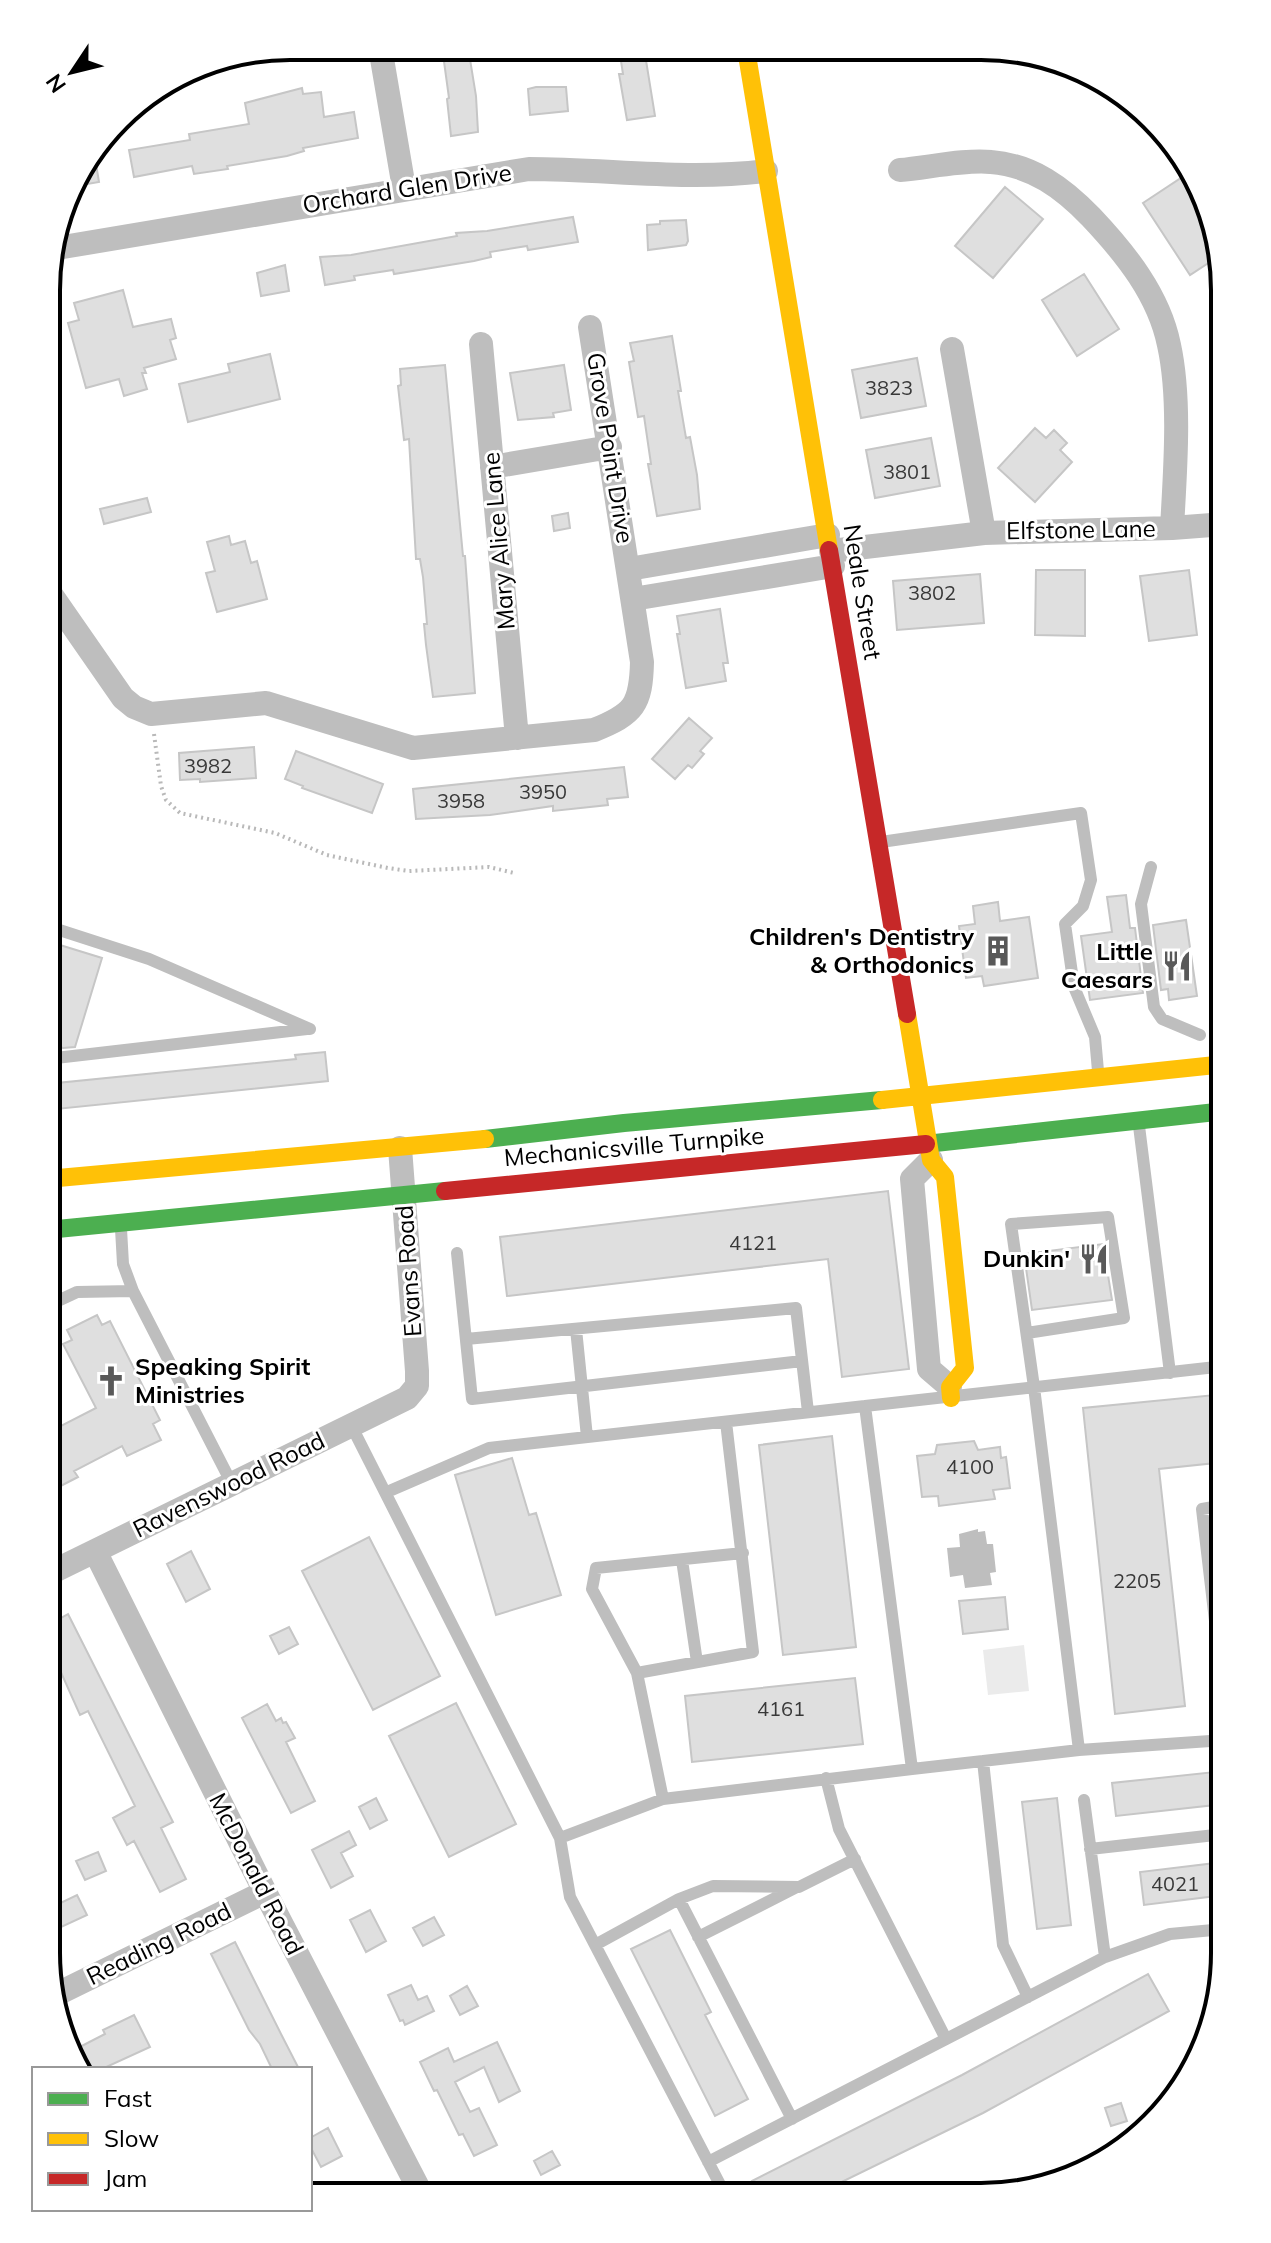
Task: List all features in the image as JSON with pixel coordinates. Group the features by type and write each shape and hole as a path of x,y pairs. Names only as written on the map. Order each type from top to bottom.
{"main road":[{"name":"Neale Street","path":"748,60 930,1152 945,1177 965,1368 951,1393"},
{"name":"Mechanicsville Turnpike","path":"60,1178 400,1148 1211,1066"},
{"name":"Mechanicsville Turnpike","path":"60,1229 403,1194 930,1152 1211,1113"}],"street":[{"path":"382,60 404,188"},
{"name":"Elfstone Lane","path":"831,551 984,533 1172,528 1175,380 1169,343 1142,279 1124,253 1078,203 1052,181 1022,169 991,161 900,170"},
{"name":"Orchard Glen Drive","path":"65,247 529,169 593,169 664,176 728,176 766,171"},
{"name":"Grove Point Drive","path":"151,714 266,703 413,748 594,730 612,723 632,709 641,692 642,662 590,327"},
{"name":"Mary Alice Lane","path":"481,344 517,738"},
{"path":"952,349 984,533"},
{"path":"492,467 610,447"},
{"path":"1172,528 1211,525"},
{"path":"633,599 831,551"},
{"name":"Grove Point Drive","path":"629,569 831,551"},
{"path":"60,607 123,698 151,714"},
{"name":"Evans Road","path":"400,1148 417,1371 417,1386 411,1393"},
{"path":"930,1152 912,1179 929,1369 951,1393"},
{"name":"Ravenswood Road","path":"60,1568 407,1398 411,1393"},
{"name":"McDonald Road","path":"95,1551 265,1892 416,2183"},
{"name":"Reading Road","path":"63,1991 265,1892"}],"lane":[{"path":"879,843 1081,813 1091,880 1083,906 1065,924 1074,987 1095,1037 1099,1078"},
{"path":"1151,867 1141,904 1154,1007 1162,1019 1200,1035"},
{"path":"60,930 149,959 310,1029 60,1058"},
{"path":"1138,1121 1170,1373"},
{"path":"1027,1333 1124,1318 1108,1217 1011,1224 1079,1750"},
{"path":"121,1222 123,1264 133,1291 232,1484"},
{"path":"457,1253 472,1399 802,1361"},
{"path":"60,1300 77,1292 133,1291"},
{"path":"466,1339 796,1308 808,1412"},
{"path":"576,1329 587,1437"},
{"path":"387,1492 489,1448 865,1406 951,1393 1211,1368"},
{"path":"865,1406 912,1769"},
{"path":"637,1673 753,1652 726,1422"},
{"path":"351,1425 560,1838 570,1897 719,2183"},
{"path":"1211,1507 1202,1509 1211,1585"},
{"path":"663,1799 637,1673 592,1589 596,1568 743,1553"},
{"path":"682,1560 697,1662"},
{"path":"560,1838 663,1799 1079,1750 1211,1741"},
{"path":"983,1761 1003,1945 1028,1997"},
{"path":"826,1778 839,1829 946,2039"},
{"path":"1084,1800 1105,1957"},
{"path":"1090,1849 1211,1835"},
{"path":"698,1937 855,1859"},
{"path":"595,1945 679,1899 713,1886 799,1887"},
{"path":"679,1899 792,2119"},
{"path":"708,2162 1105,1957 1170,1934 1211,1930"}],"path":[{"path":"151,714 161,786 166,800 180,813 275,833 327,855 388,868 409,871 489,867 514,873"}],"shaded area":[{"path":"978,1529 978,1532 985,1531 987,1544 993,1544 996,1572 990,1573 992,1585 965,1588 963,1575 950,1577 947,1548 960,1547 959,1534"},
{"path":"1024,1645 1029,1691 988,1695 983,1650"}],"building":[{"path":"444,60 470,60 478,132 451,136"},
{"path":"621,60 646,60 655,116 627,120 619,74 623,74"},
{"path":"566,87 568,111 530,115 528,89"},
{"path":"302,88 303,94 321,92 324,117 354,112 358,138 303,148 304,151 287,156 227,166 228,169 194,174 192,166 134,177 129,150 190,140 189,134 249,124 245,103"},
{"path":"96,166 99,182 87,184"},
{"path":"1181,178 1199,216 1209,262 1190,275 1143,203"},
{"path":"1005,187 1043,219 993,278 955,246"},
{"path":"573,217 578,242 490,252 491,257 474,261 394,274 393,270 354,276 355,280 325,285 320,257 351,255 457,236 456,233"},
{"path":"686,220 686,245 648,250 647,225"},
{"path":"285,265 289,291 261,296 257,273"},
{"path":"1084,274 1119,329 1077,356 1042,300"},
{"path":"123,290 133,327 171,319 176,338 170,340 176,359 144,368 146,373 142,373 147,389 124,396 119,379 86,388 68,323 79,320 74,303"},
{"path":"672,336 681,391 678,391 686,438 690,437 700,509 657,516 644,416 638,417 629,362 634,361 630,343"},
{"path":"270,354 280,399 188,422 179,384 230,372 228,364"},
{"path":"917,358 926,406 861,418 852,370"},
{"path":"445,365 465,556 475,693 433,697 424,624 427,624 423,577 420,559 416,559 409,439 404,440 398,386 401,385 400,369"},
{"path":"564,365 571,410 553,413 554,417 518,420 510,373"},
{"path":"1035,428 1046,438 1054,430 1067,443 1060,450 1072,462 1035,502 998,468"},
{"path":"931,438 940,486 875,498 866,450"},
{"path":"147,498 151,512 104,524 100,509"},
{"path":"568,513 570,528 554,531 552,516"},
{"path":"229,536 231,545 245,541 251,563 257,561 267,599 217,612 206,573 215,571 207,542"},
{"path":"1036,570 1085,570 1085,636 1035,635"},
{"path":"1189,570 1197,635 1149,641 1140,576"},
{"path":"980,574 984,623 897,630 893,581"},
{"path":"720,609 728,663 723,663 726,681 686,688 677,616"},
{"path":"689,718 712,738 700,751 704,754 692,768 688,765 675,779 652,759"},
{"path":"254,747 256,778 200,782 200,779 180,780 179,753"},
{"path":"296,751 383,784 372,813 285,779"},
{"path":"624,767 628,797 607,799 608,805 553,811 553,806 490,815 416,819 413,789"},
{"path":"1126,895 1130,928 1135,928 1143,993 1090,1000 1081,936 1112,932 1107,897"},
{"name":"Children's Dentistry & Orthodonics","path":"998,902 1000,921 1029,917 1038,978 984,986 982,976 966,978 959,926 975,924 973,906"},
{"name":"Little Caesars","path":"1186,920 1197,996 1169,1000 1168,989 1161,990 1153,925"},
{"path":"60,945 102,958 75,1047 60,1047"},
{"path":"325,1052 328,1081 60,1109 60,1083 296,1059 295,1055"},
{"path":"888,1191 909,1369 842,1377 828,1259 507,1296 500,1237"},
{"path":"1103,1244 1112,1300 1032,1310 1024,1254"},
{"name":"Speaking Spirit Ministries","path":"97,1315 102,1325 110,1321 160,1420 153,1424 161,1440 127,1456 122,1446 74,1471 78,1477 60,1486 60,1426 96,1408 63,1344 72,1340 67,1330"},
{"path":"1211,1395 1211,1463 1159,1469 1185,1706 1115,1714 1083,1408"},
{"path":"832,1436 856,1647 783,1655 759,1445"},
{"path":"974,1441 978,1450 1000,1447 1001,1458 1006,1457 1010,1488 993,1490 995,1499 939,1506 938,1496 922,1497 917,1456 935,1454 937,1445"},
{"path":"512,1458 529,1515 536,1513 561,1595 496,1615 455,1475"},
{"path":"369,1537 440,1676 373,1710 302,1571"},
{"path":"191,1551 210,1589 186,1602 167,1564"},
{"path":"1005,1597 1008,1629 963,1634 959,1601"},
{"path":"68,1614 173,1822 161,1828 186,1879 160,1892 134,1841 127,1845 113,1818 135,1806 88,1711 80,1715 60,1670 60,1618"},
{"path":"289,1627 298,1644 279,1654 270,1636"},
{"path":"855,1678 863,1744 692,1762 685,1696"},
{"path":"456,1703 516,1824 449,1857 389,1736"},
{"path":"267,1704 276,1721 281,1718 283,1723 286,1722 295,1738 286,1742 315,1801 291,1813 242,1718"},
{"path":"1211,1772 1211,1805 1116,1816 1112,1783"},
{"path":"376,1798 387,1820 370,1829 359,1807"},
{"path":"1057,1798 1071,1925 1037,1929 1022,1802"},
{"path":"349,1831 356,1845 341,1853 353,1876 331,1888 312,1850"},
{"path":"98,1852 106,1871 85,1880 76,1861"},
{"path":"1211,1864 1211,1897 1144,1905 1140,1872"},
{"path":"77,1895 87,1915 60,1928 60,1903"},
{"path":"370,1910 386,1941 366,1952 350,1920"},
{"path":"434,1917 444,1935 423,1946 413,1928"},
{"path":"670,1930 711,2012 705,2015 748,2099 715,2116 631,1949"},
{"path":"235,1942 298,2067 271,2067 211,1954"},
{"path":"1148,1974 1169,2011 983,2113 840,2183 752,2181 962,2075"},
{"path":"411,1985 418,2000 427,1996 434,2011 405,2025 388,1995"},
{"path":"467,1986 478,2006 460,2015 450,1996"},
{"path":"134,2015 150,2047 106,2067 91,2067 80,2047 105,2034 103,2030"},
{"path":"497,2042 520,2091 499,2102 484,2067 455,2082 470,2112 479,2108 497,2145 474,2156 463,2134 459,2135 420,2062 448,2048 454,2062"},
{"path":"1121,2103 1127,2121 1111,2126 1105,2108"},
{"path":"328,2128 342,2156 321,2167 312,2150 312,2137"},
{"path":"552,2151 560,2165 541,2175 534,2161"}],"traffic: fast":[{"path":"485,1139 882,1100"},
{"path":"926,1144 1211,1113"},
{"path":"60,1229 445,1191"}],"traffic: slow":[{"path":"748,60 829,550"},
{"path":"907,1014 931,1160 945,1177 965,1368 950,1387 951,1398"},
{"path":"882,1100 1211,1065"},
{"path":"60,1178 485,1139"}],"traffic: jam":[{"path":"829,550 907,1014"},
{"path":"445,1191 926,1144"}],"place":[{"name":"Children's Dentistry & Orthodonics","path":"998,951"},
{"name":"Little Caesars","path":"1177,966"},
{"name":"Dunkin'","path":"1094,1259"},
{"name":"Speaking Spirit Ministries","path":"111,1381"}]}
